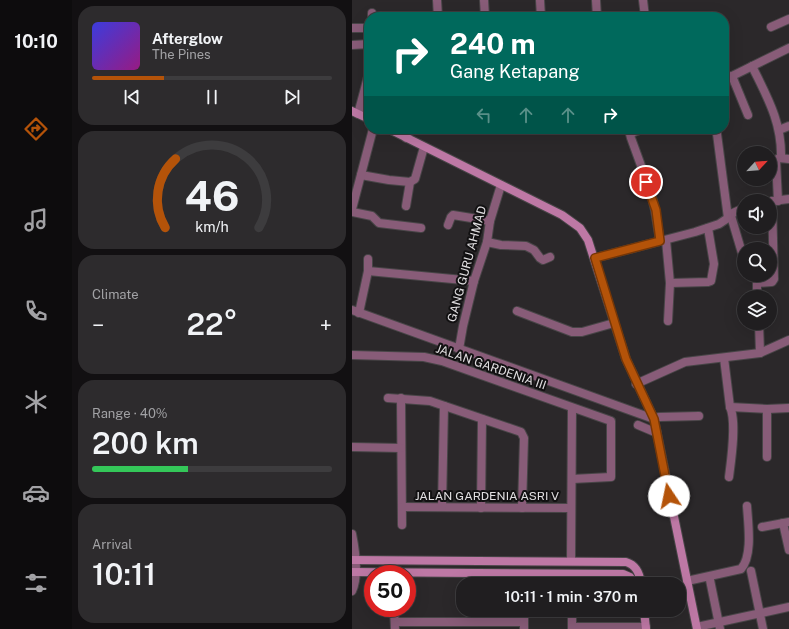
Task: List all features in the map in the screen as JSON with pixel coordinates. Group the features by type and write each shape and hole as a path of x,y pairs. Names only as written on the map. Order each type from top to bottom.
{"main road":[{"path":"355,112 364,116"},
{"path":"398,134 562,215 575,223 585,234 595,258 626,359 636,384 648,404 655,425 691,581 700,627"},
{"path":"354,560 630,563 634,566 640,577"},
{"path":"571,562 580,565 580,570 572,574 562,570 562,565 571,562"},
{"path":"354,572 624,574 630,577"},
{"path":"645,617 646,628"}],"street":[{"path":"437,0 438,12"},
{"path":"484,0 485,12"},
{"path":"540,0 541,12"},
{"path":"596,0 597,12"},
{"path":"643,0 644,12"},
{"path":"771,27 789,19"},
{"path":"352,28 364,28"},
{"path":"352,45 364,44"},
{"path":"729,78 789,48"},
{"path":"752,66 768,99 780,130 785,159 779,158 776,160 774,194"},
{"path":"729,80 748,115"},
{"path":"355,112 364,86"},
{"path":"780,130 789,126"},
{"path":"352,209 372,134"},
{"path":"406,138 408,134"},
{"path":"630,134 651,193 663,240 670,283 668,321"},
{"path":"717,134 729,217 738,242"},
{"path":"361,175 410,182 415,179 424,147"},
{"path":"406,206 410,182"},
{"name":"GANG GURU AHMAD","path":"459,348 474,281 487,242 490,221 501,185"},
{"path":"777,201 789,200"},
{"path":"595,258 708,228 719,224 737,211"},
{"path":"352,212 372,216 379,223 421,228"},
{"path":"448,225 453,215 490,221"},
{"path":"670,283 711,281 714,264 708,228"},
{"path":"757,290 757,283 772,282 774,279 773,234"},
{"path":"487,242 501,245 526,246 534,250 543,260 550,257"},
{"path":"368,259 368,270 356,311 459,348 655,425"},
{"path":"368,270 474,281"},
{"path":"517,311 572,332 582,332 614,323"},
{"path":"759,330 760,353"},
{"path":"636,384 685,362 760,353 789,340"},
{"name":"JALAN GARDENIA III","path":"352,354 424,357 437,360 610,421 612,423 611,477 572,479"},
{"path":"724,358 730,407 732,412 733,430 729,477"},
{"path":"388,398 430,401 482,420 521,432 524,438 522,508"},
{"path":"401,398 402,525"},
{"path":"442,507 444,406"},
{"path":"730,407 767,409 789,408"},
{"path":"571,562 572,408"},
{"path":"767,409 767,457"},
{"path":"655,425 660,417 699,416"},
{"path":"481,508 482,420"},
{"path":"638,425 655,425"},
{"path":"352,447 401,448"},
{"path":"691,581 741,569 743,567 748,553 747,506"},
{"name":"JALAN GARDENIA ASRI V","path":"402,507 571,508"},
{"path":"762,527 786,522 789,550"},
{"path":"352,534 355,580 352,591"},
{"path":"751,571 763,629"},
{"path":"710,580 719,626"},
{"path":"700,627 719,626 760,613 789,607"},
{"path":"572,617 572,628 646,628"},
{"path":"395,626 524,625"}],"route":[{"path":"646,182 656,210 660,241 595,258 626,359 636,384 654,419 669,496"}]}
